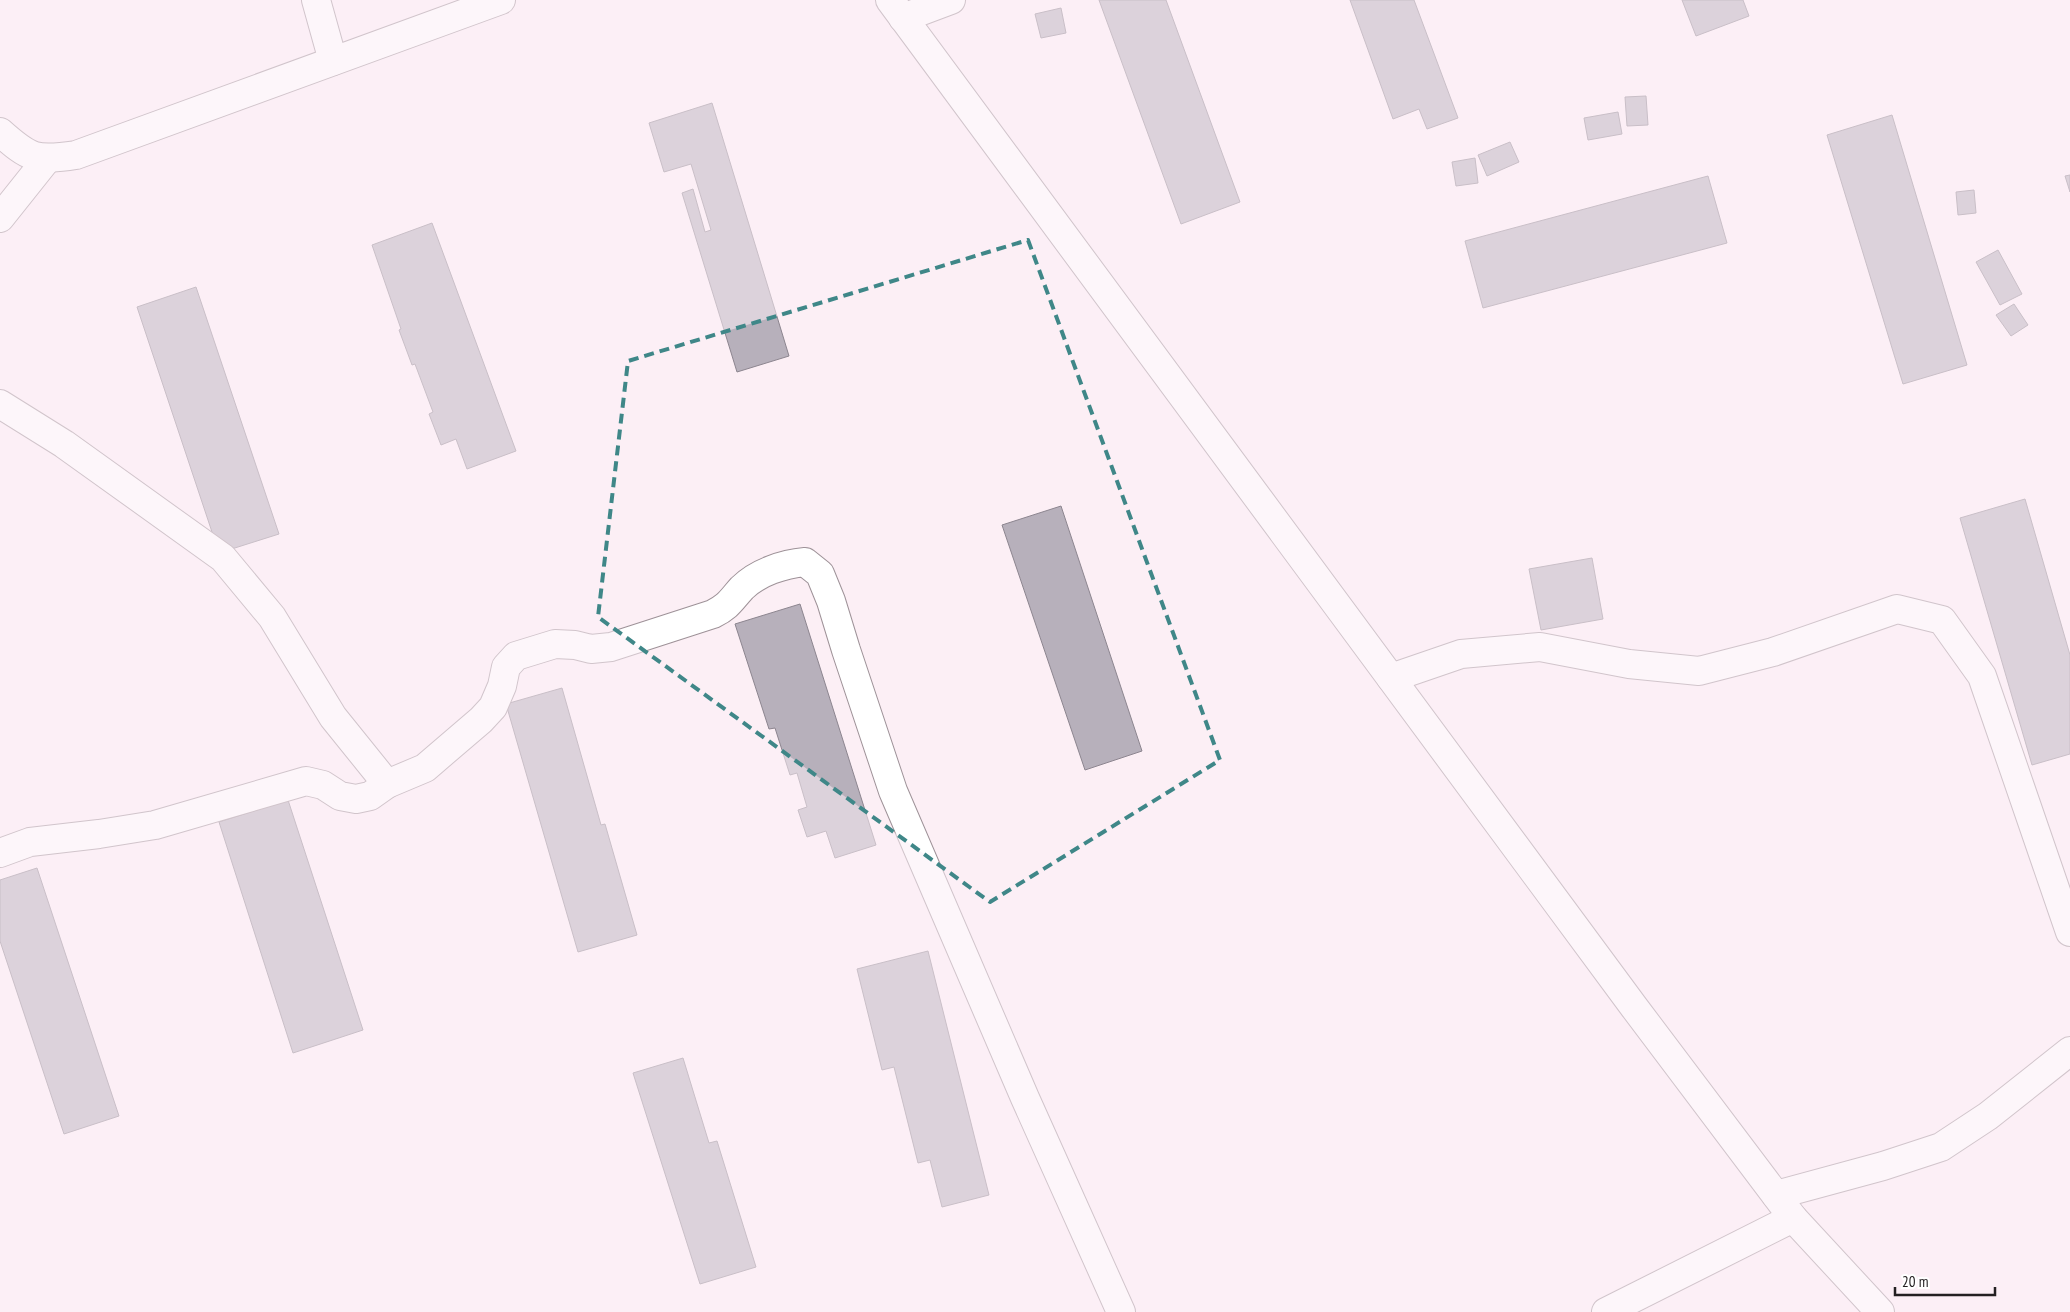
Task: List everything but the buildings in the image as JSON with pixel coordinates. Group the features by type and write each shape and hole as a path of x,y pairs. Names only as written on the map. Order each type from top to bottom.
{"street":[{"path":"316,0 333,61"},
{"path":"0,132 22,151 47,159 76,156 501,0"},
{"path":"951,0 896,9 1640,1015 1793,1218 1880,1312"},
{"path":"0,218 47,159"},
{"path":"0,404 64,444 223,558 272,617 333,716 387,784"},
{"path":"0,853 30,842 155,825 306,781 322,785 340,796 356,799 370,796 387,784 425,768 494,708 506,667 516,656 555,644 575,645 591,649 611,647 714,614 727,607 743,588 755,578 790,563 805,562 820,574 831,601 893,791 1025,1098 1121,1312"},
{"path":"1391,678 1461,654 1540,647 1629,664 1700,671 1773,652 1897,609 1942,620 1982,676 2070,932"},
{"path":"1776,1195 1882,1166 1941,1147 1988,1116 2070,1051"},
{"path":"1606,1312 1793,1218"}],"highlighted area":[{"path":"1028,240 1220,760 990,902 598,617 628,361"}]}
